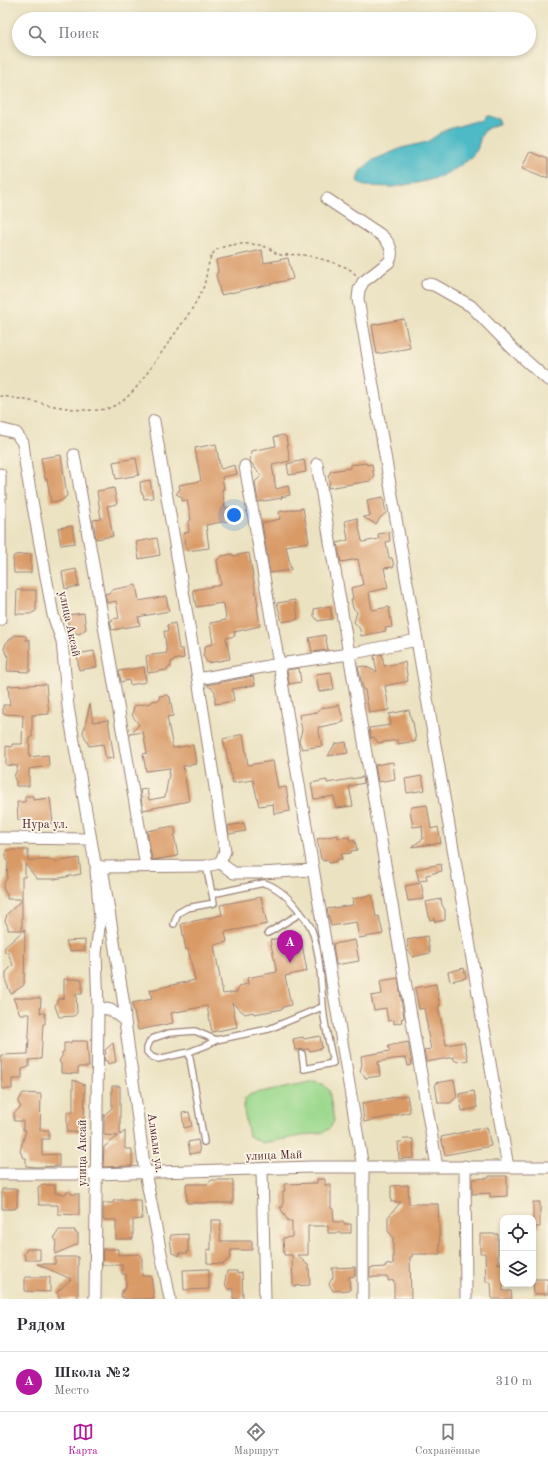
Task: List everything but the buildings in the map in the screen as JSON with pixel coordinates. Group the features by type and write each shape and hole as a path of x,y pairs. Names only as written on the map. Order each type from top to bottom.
{"street":[{"path":"327,199 381,235 388,242 392,253 389,262 360,286 358,299 508,1167"},
{"path":"427,284 434,285 471,306 514,350 548,380"},
{"path":"154,421 198,679 225,852 220,863"},
{"name":"улица Аксай","path":"0,429 16,433 23,443 26,468 53,615 63,648 68,707 90,839 95,863 100,866 98,900 100,919 96,954 98,1006 95,1299"},
{"path":"74,455 146,866"},
{"path":"317,464 437,1166"},
{"path":"246,466 363,1168 363,1299"},
{"path":"0,474 0,620"},
{"path":"198,679 279,664 349,654 417,640"},
{"name":"Нура ул.","path":"0,838 90,839"},
{"path":"100,866 206,866 220,863 234,873 313,870"},
{"name":"Алмалы ул.","path":"100,866 124,1005 145,1172 170,1299"},
{"path":"98,1006 111,1010 125,1021"},
{"path":"464,1166 466,1299"},
{"name":"улица Май","path":"0,1174 96,1174 262,1170 312,1167 548,1167"},
{"path":"262,1170 265,1299"}],"lane":[{"path":"174,924 178,913 187,908 214,903 206,866"},
{"path":"212,894 264,883 272,886 288,897 310,927 314,938 323,996 322,1007 333,1063 304,1069 302,1054"},
{"path":"268,933 300,913"},
{"path":"216,1040 204,1034 189,1030 154,1038 150,1041 147,1048 149,1055 158,1059 190,1052 207,1046 216,1040 269,1029 311,1013 322,1007"},
{"path":"190,1052 204,1142"}],"path":[{"path":"0,396 85,410 104,409 120,403 135,388 197,301 205,283 210,260 217,249 228,245 251,244 269,249 278,254 304,255 348,268 356,275 360,286"}],"green space":[{"path":"315,1081 323,1084 329,1090 334,1121 330,1128 324,1132 262,1143 249,1136 243,1106 245,1099 251,1094"}],"water":[{"path":"485,115 498,119 500,123 486,129 481,136 477,150 468,160 455,169 437,178 392,187 364,186 357,181 360,171 373,160 402,148 427,142 445,130 480,121"}],"place":[{"name":"Школа №2","path":"290,963"}]}
